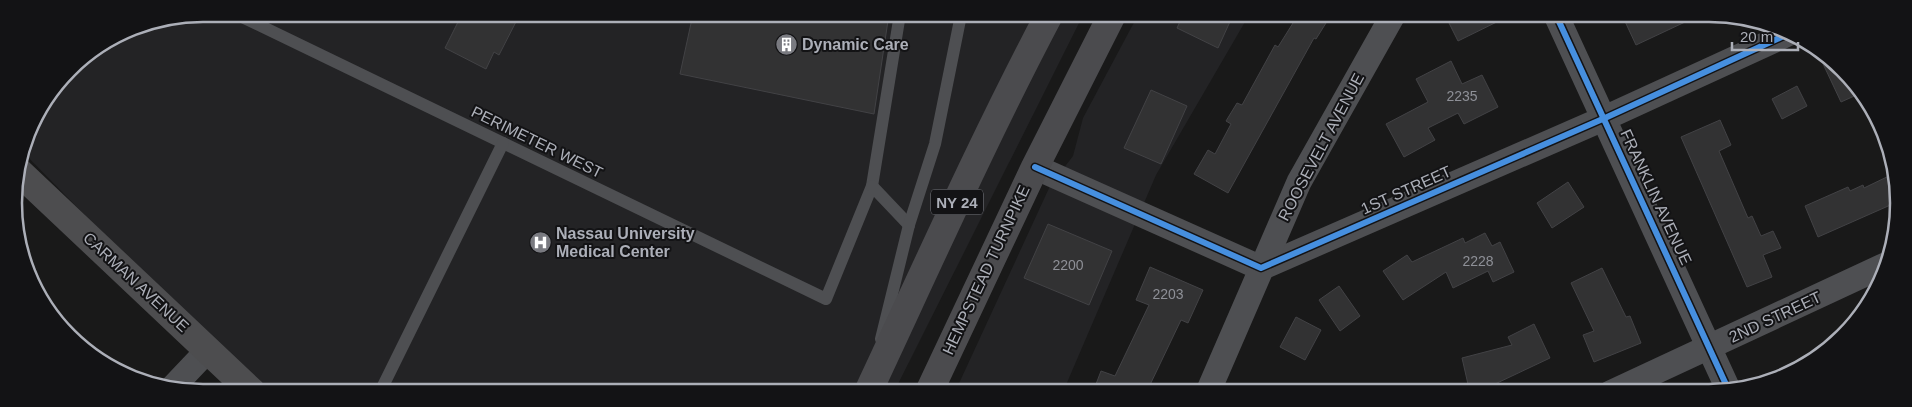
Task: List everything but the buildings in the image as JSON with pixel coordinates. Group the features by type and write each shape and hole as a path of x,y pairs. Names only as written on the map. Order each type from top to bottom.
{"main road":[{"name":"NY 24","path":"872,384 949,219 1045,22"},
{"name":"HEMPSTEAD TURNPIKE","path":"933,384 1035,167 1108,22"},
{"name":"CARMAN AVENUE","path":"24,177 244,384"}],"street":[{"name":"ROOSEVELT AVENUE","path":"1211,384 1299,182 1389,22"},
{"name":"FRANKLIN AVENUE","path":"1559,22 1726,384"},
{"name":"1ST STREET","path":"1261,268 1605,118 1781,37"},
{"path":"1035,167 1261,268"},
{"name":"2ND STREET","path":"1630,384 1878,268"},
{"path":"177,383 208,350"}],"lane":[{"name":"PERIMETER WEST","path":"253,22 826,298 872,186"},
{"path":"899,22 872,186 909,224"},
{"path":"870,384 909,224 934,144 959,22"},
{"path":"384,384 503,143"}],"shaded area":[{"name":"Nassau University Medical Center","path":"204,22 1079,22 898,384 258,384 199,332 29,158 41,123 67,84 84,67 103,53 123,41 145,32 168,26"},
{"path":"1134,22 1245,22 1156,175 1066,384 959,384 1050,186 1073,156 1083,118"}],"cycle path":[{"path":"1559,22 1726,384"},
{"path":"1035,167 1261,268 1605,118 1781,37"}],"place":[{"name":"Dynamic Care","path":"786,44"},
{"name":"Nassau University Medical Center","path":"540,242"}]}
